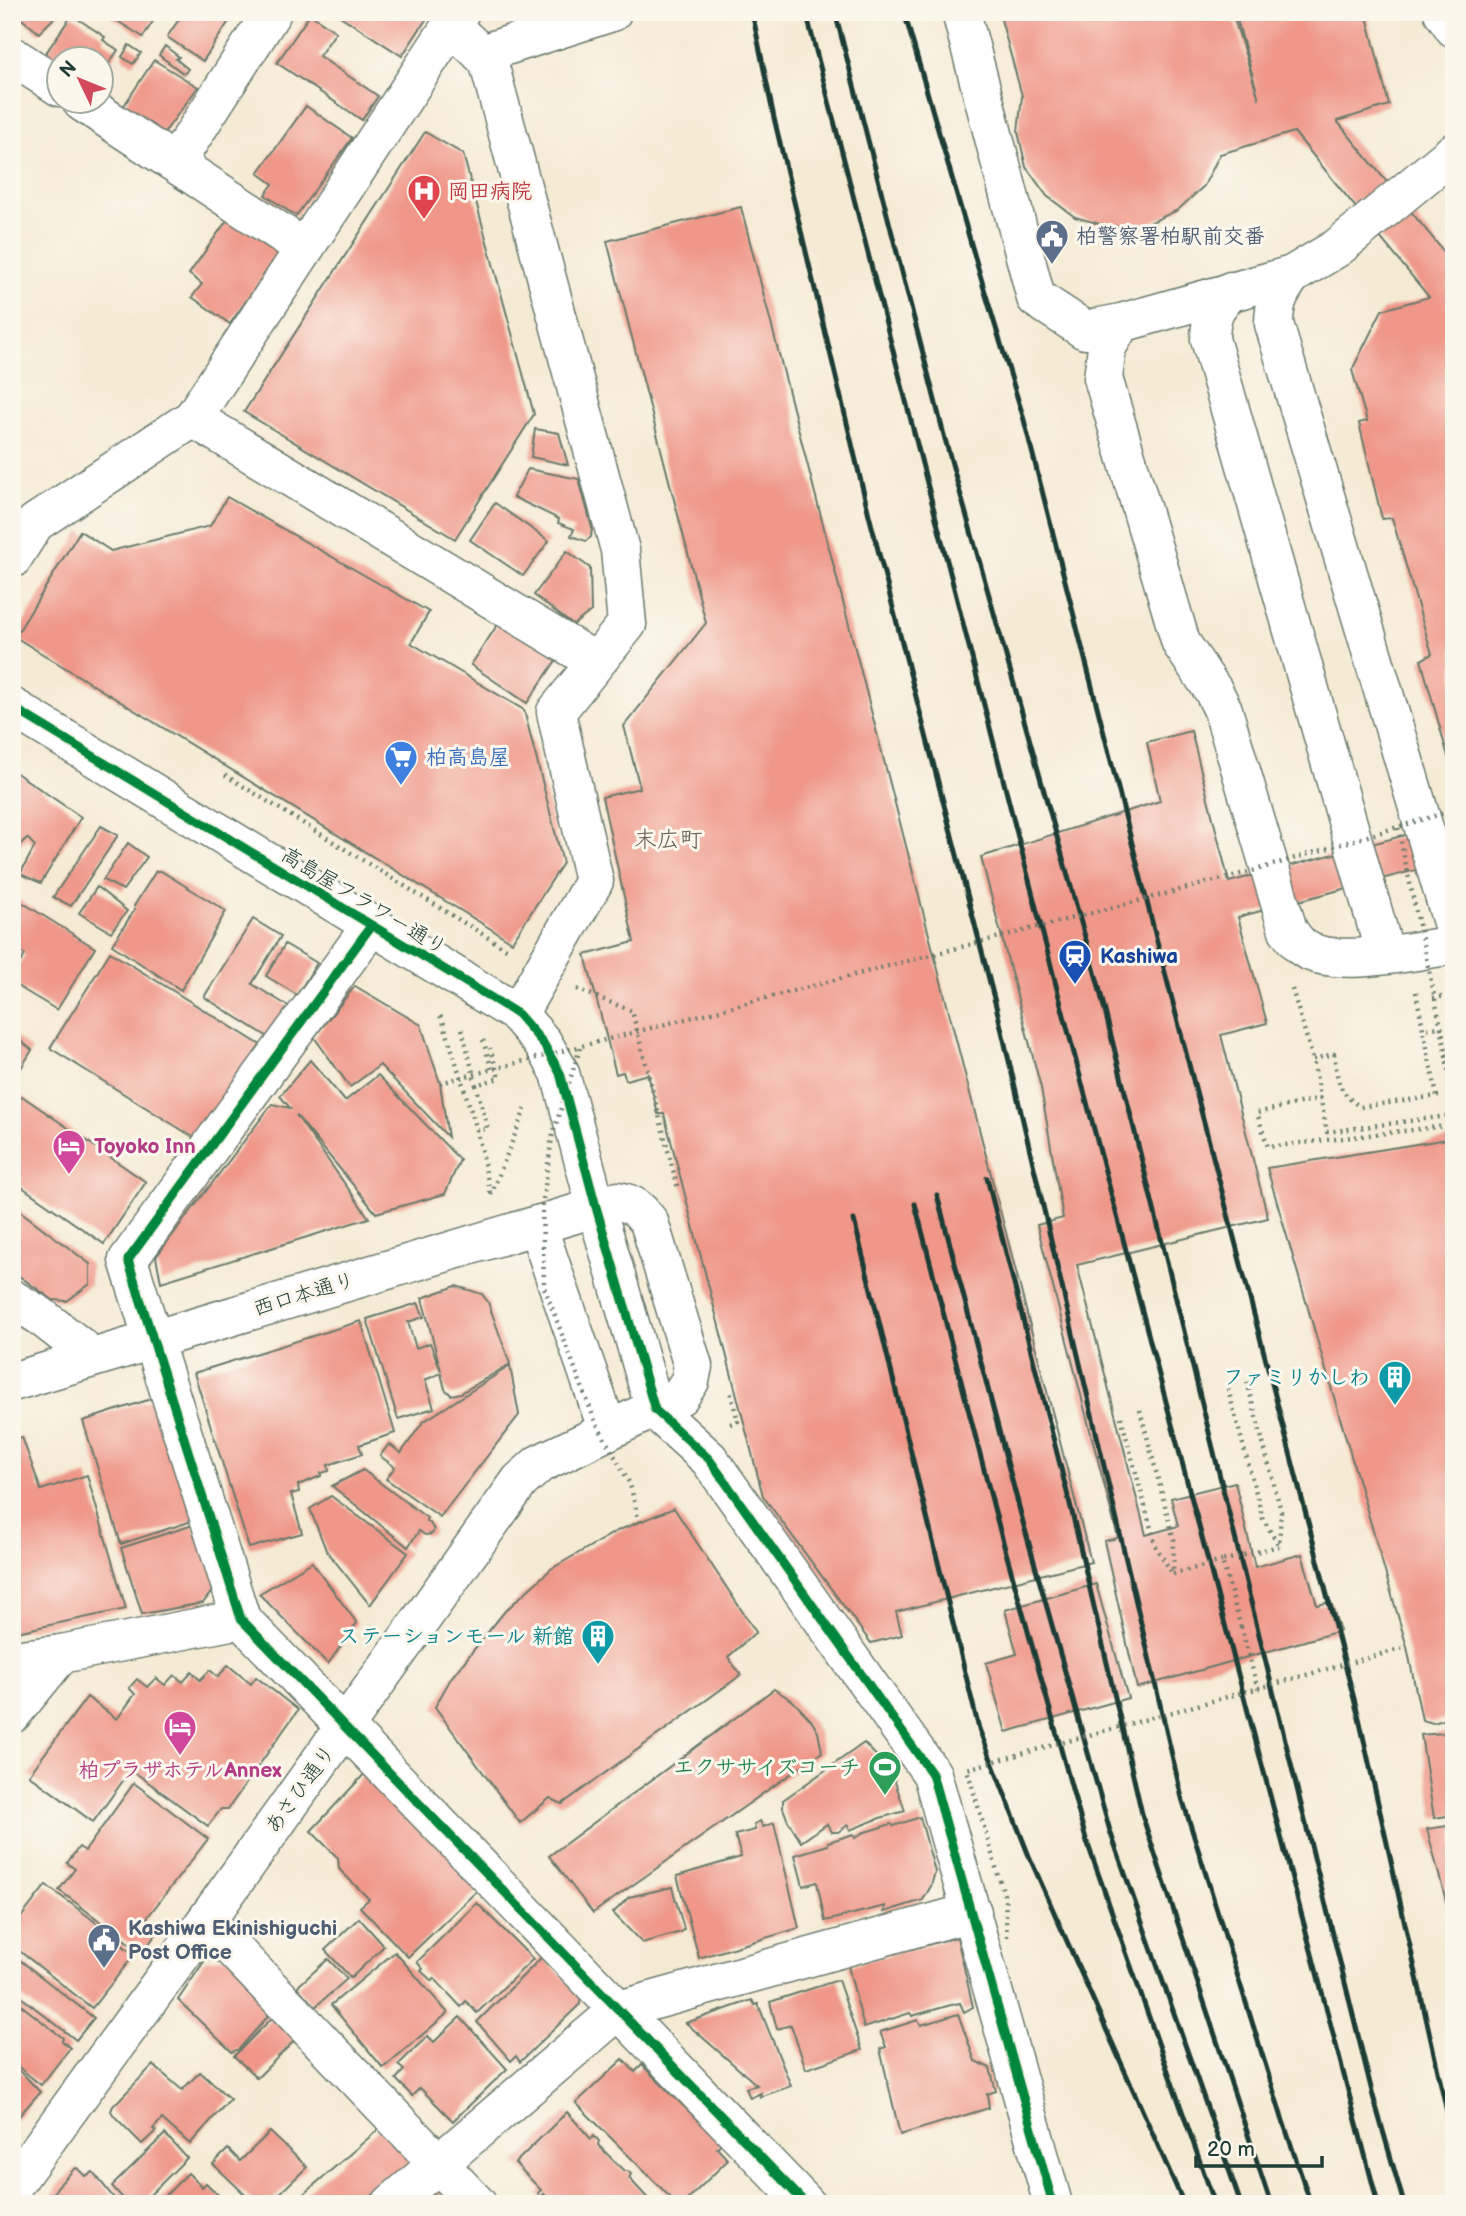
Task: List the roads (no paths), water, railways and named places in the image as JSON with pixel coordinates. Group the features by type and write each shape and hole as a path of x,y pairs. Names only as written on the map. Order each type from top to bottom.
{"street":[{"path":"176,162 272,12"},
{"path":"481,54 612,12"},
{"path":"961,12 1036,298 1086,330 1121,323 1292,275 1338,248 1454,152"},
{"path":"1443,12 1454,28"},
{"path":"12,559 34,523 193,418 455,19 488,60 620,550 627,624 556,712 593,881 518,1014"},
{"path":"12,56 46,78"},
{"path":"104,116 304,248"},
{"path":"1292,275 1280,291 1274,307 1274,324 1454,929"},
{"path":"1231,291 1219,303 1211,317 1210,339 1384,954"},
{"path":"1121,323 1107,347 1103,378 1181,643 1213,690 1223,710 1288,930 1303,948 1321,956 1341,960 1454,945"},
{"path":"193,418 596,662"},
{"name":"高島屋フラワー通り","path":"13,708 518,1014 543,1043 560,1073 655,1410"},
{"path":"371,926 128,1259 242,1619 806,2204"},
{"name":"西口本通り","path":"12,1382 596,1207"},
{"path":"537,1225 608,1431"},
{"path":"12,1299 39,1315 93,1357"},
{"path":"655,1410 709,1459 932,1774 1053,2204"},
{"name":"あさひ通り","path":"12,2186 206,1921 520,1481 539,1464 655,1410"},
{"path":"12,1660 61,1654 242,1619"},
{"path":"12,1714 61,1654"},
{"path":"391,2204 619,2011 972,1912"},
{"path":"206,1921 477,2204"}],"railway":[{"path":"752,12 774,118 869,515 997,1010 1182,1798 1311,2204"},
{"path":"806,12 1057,989 1378,2204"},
{"path":"835,12 945,439 1098,983 1373,2096 1404,2204"},
{"path":"904,12 1023,416 1359,1718 1454,2143"},
{"path":"987,1178 1072,1512 1143,1818 1271,2204"},
{"path":"937,1195 1024,1526 1110,1831 1241,2204"},
{"path":"915,1204 1000,1531 1086,1839 1215,2204"},
{"path":"854,1220 979,1729 1029,1856 1184,2204"}],"place":[{"name":"岡田病院","path":"424,221"},
{"name":"柏警察署柏駅前交番","path":"1052,266"},
{"name":"柏高島屋","path":"401,787"},
{"name":"Kashiwa","path":"1075,986"},
{"name":"Toyoko Inn","path":"69,1176"},
{"name":"ファミリかしわ","path":"1395,1407"},
{"name":"ステーションモール 新館","path":"598,1666"},
{"name":"柏プラザホテルAnnex","path":"180,1757"},
{"name":"エクササイズコーチ","path":"885,1797"},
{"name":"Kashiwa Ekinishiguchi Post Office","path":"104,1970"}],"district":[{"name":"末広町","path":"668,839"}]}
